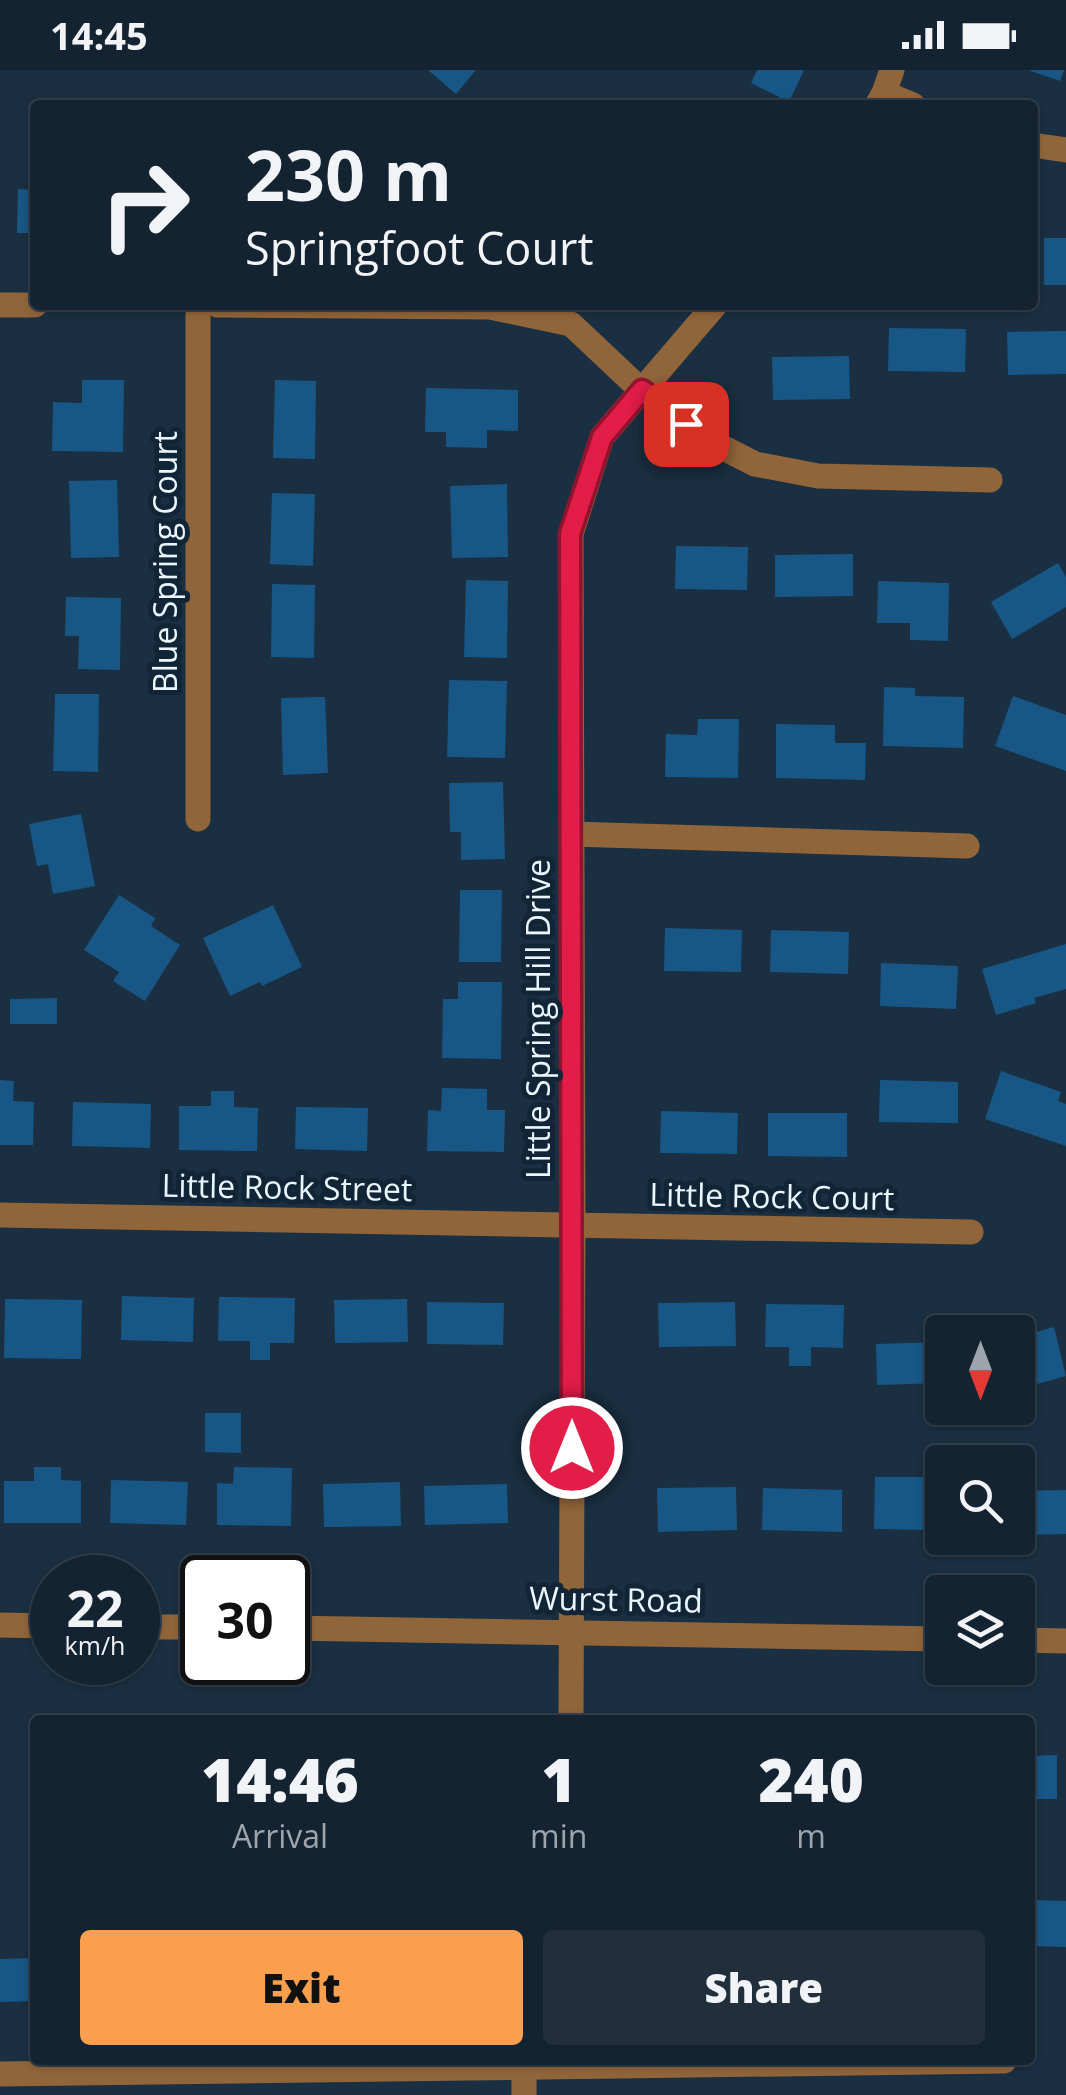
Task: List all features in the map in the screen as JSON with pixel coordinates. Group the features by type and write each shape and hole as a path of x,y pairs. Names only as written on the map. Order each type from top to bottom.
{"street":[{"path":"1038,146 1066,150"},
{"path":"0,304 30,305"},
{"name":"Blue Spring Court","path":"198,310 198,819"},
{"path":"504,310 572,324 642,390 708,440 755,464 818,476 990,480"},
{"name":"Little Spring Hill Drive","path":"570,1715 570,534 602,437 711,310"},
{"path":"570,834 967,846"},
{"name":"Little Rock Street","path":"0,1215 573,1227"},
{"name":"Little Rock Court","path":"573,1227 971,1232"},
{"path":"0,1625 30,1626"},
{"name":"Wurst Road","path":"310,1628 925,1639"},
{"path":"1035,1640 1066,1641"},
{"path":"0,2074 472,2065"},
{"path":"524,2065 524,2095"}],"building":[{"path":"428,70 476,70 456,94"},
{"path":"757,70 804,70 790,100 751,83"},
{"path":"1028,70 1064,70 1060,81"},
{"path":"18,189 30,190 30,233 17,233"},
{"path":"1044,238 1066,238 1066,285 1044,285"},
{"path":"889,328 966,329 965,372 888,371"},
{"path":"1066,331 1066,374 1008,375 1007,332"},
{"path":"849,356 850,399 773,400 772,357"},
{"path":"82,380 124,380 123,452 52,451 53,402 82,403"},
{"path":"275,380 316,381 315,459 273,458"},
{"path":"426,388 518,390 518,431 487,430 487,448 446,447 446,432 425,432"},
{"path":"117,480 119,557 71,558 69,481"},
{"path":"507,484 508,557 452,558 450,486"},
{"path":"272,493 315,494 313,566 270,564"},
{"path":"676,546 748,547 747,590 675,589"},
{"path":"853,554 853,596 775,597 775,555"},
{"path":"1058,563 1066,577 1066,607 1012,639 991,602"},
{"path":"466,580 508,581 507,658 464,657"},
{"path":"878,581 949,583 948,641 910,640 910,623 877,623"},
{"path":"272,584 315,585 314,658 271,657"},
{"path":"66,597 121,598 120,670 78,669 79,636 65,636"},
{"path":"449,680 507,681 505,758 447,757"},
{"path":"884,687 915,688 915,696 964,697 963,748 883,746"},
{"path":"55,694 99,694 98,772 53,771"},
{"path":"1013,696 1066,715 1066,771 995,746"},
{"path":"325,697 328,773 283,775 281,698"},
{"path":"698,719 739,719 738,778 665,777 666,734 697,735"},
{"path":"776,724 835,725 835,743 866,743 865,780 776,778"},
{"path":"503,782 505,859 461,860 461,832 450,832 449,783"},
{"path":"81,814 95,886 53,894 48,864 37,866 29,824"},
{"path":"460,890 502,890 501,962 459,962"},
{"path":"119,895 155,918 151,926 180,945 145,1001 113,981 119,972 84,950"},
{"path":"273,905 302,967 230,996 203,938"},
{"path":"665,928 742,930 741,972 664,971"},
{"path":"771,930 849,932 848,974 770,972"},
{"path":"1066,944 1066,989 996,1015 982,969"},
{"path":"881,963 958,966 956,1009 880,1006"},
{"path":"458,982 502,982 501,1059 442,1058 443,999 458,999"},
{"path":"57,998 57,1024 10,1024 10,999"},
{"path":"1001,1071 1061,1092 1058,1101 1066,1104 1066,1146 985,1119"},
{"path":"0,1080 14,1081 13,1101 34,1102 33,1145 0,1145"},
{"path":"880,1080 958,1082 958,1123 879,1122"},
{"path":"442,1088 487,1089 487,1110 505,1110 504,1152 427,1151 428,1110 441,1111"},
{"path":"211,1091 234,1091 234,1107 258,1108 257,1151 179,1150 179,1106 211,1106"},
{"path":"73,1102 151,1104 150,1148 72,1146"},
{"path":"296,1107 368,1108 367,1151 295,1149"},
{"path":"661,1111 738,1113 737,1154 660,1153"},
{"path":"768,1113 847,1113 847,1157 768,1156"},
{"path":"122,1296 194,1298 193,1342 121,1340"},
{"path":"219,1297 295,1298 294,1343 270,1343 270,1360 250,1360 250,1341 218,1341"},
{"path":"5,1299 82,1300 81,1359 4,1358"},
{"path":"407,1299 408,1342 335,1343 334,1300"},
{"path":"427,1302 504,1303 503,1345 427,1344"},
{"path":"735,1302 736,1346 659,1347 658,1303"},
{"path":"766,1304 844,1305 843,1348 811,1347 811,1366 789,1366 789,1347 765,1347"},
{"path":"1054,1327 1066,1376 1035,1385 1035,1332"},
{"path":"925,1343 925,1384 877,1385 876,1344"},
{"path":"205,1413 241,1413 241,1453 205,1452"},
{"path":"34,1467 61,1467 61,1480 81,1481 81,1523 4,1523 4,1481 34,1481"},
{"path":"234,1467 292,1468 291,1526 217,1525 217,1483 233,1484"},
{"path":"875,1477 925,1477 925,1530 874,1529"},
{"path":"111,1480 188,1482 186,1525 110,1523"},
{"path":"400,1482 401,1526 324,1527 323,1484"},
{"path":"507,1484 508,1523 425,1525 424,1486"},
{"path":"736,1487 737,1530 658,1532 657,1488"},
{"path":"763,1488 842,1490 842,1532 762,1530"},
{"path":"1066,1490 1066,1534 1035,1535 1035,1491"},
{"path":"1057,1755 1057,1799 1035,1799 1035,1756"},
{"path":"1035,1900 1066,1901 1066,1947 1035,1946"},
{"path":"30,1958 30,2001 0,2002 0,1959"}],"route":[{"path":"572,1448 570,534 602,437 642,390 686,424"}]}
